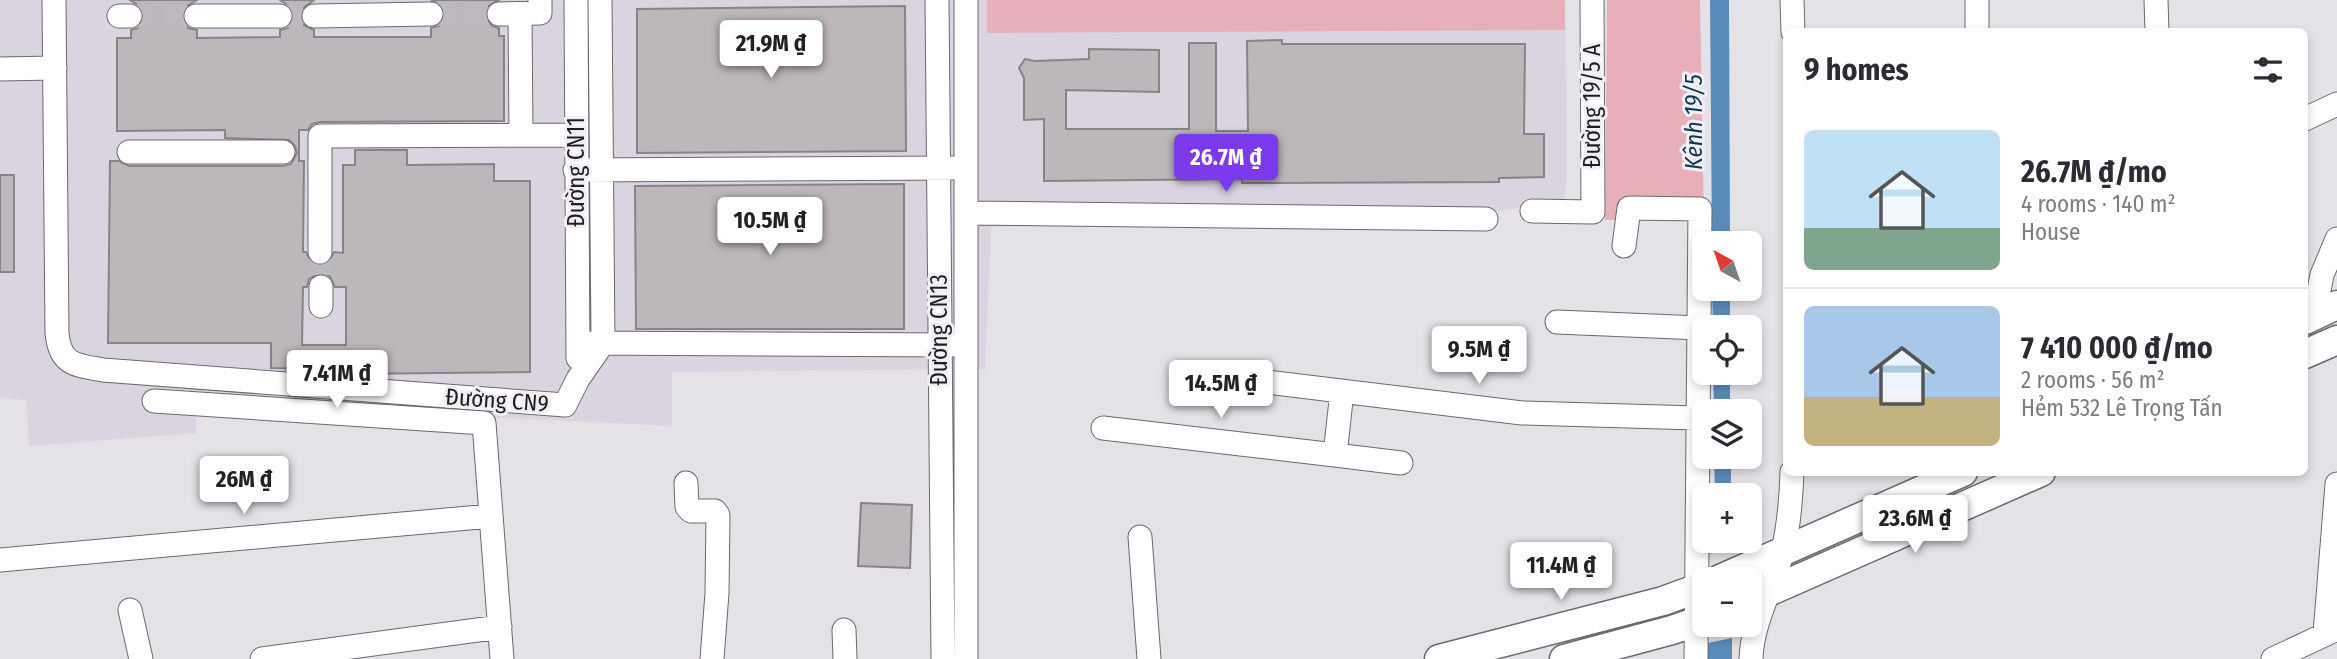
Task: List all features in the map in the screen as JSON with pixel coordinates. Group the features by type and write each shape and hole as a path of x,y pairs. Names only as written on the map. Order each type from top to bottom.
{"main road":[{"path":"2308,353 2337,340"},
{"path":"1748,567 1955,476"},
{"path":"1762,595 2031,476"},
{"path":"1438,659 1664,601 1692,591"},
{"path":"1564,659 1692,622"}],"street":[{"name":"Đường CN9","path":"54,0 57,333 58,349 67,360 80,366 103,370 565,405 578,379 603,343"},
{"name":"Đường CN11","path":"600,0 603,343"},
{"name":"Đường CN13","path":"937,0 943,659"},
{"name":"Đường CN13","path":"966,0 966,659"},
{"name":"Đường 19/5 A","path":"1532,211 1593,212 1592,0"},
{"path":"1793,0 1793,28"},
{"path":"1977,0 1977,28"},
{"path":"2156,0 2157,28"},
{"path":"521,135 525,10 575,6"},
{"name":"Đường CN11","path":"575,6 578,379"},
{"path":"314,16 431,14"},
{"path":"196,16 280,16"},
{"path":"0,69 55,68"},
{"path":"2308,118 2337,104"},
{"path":"128,152 301,152 320,136 575,135"},
{"path":"301,152 320,252"},
{"path":"575,170 967,168"},
{"path":"1624,246 1629,208 1700,209 1700,315"},
{"path":"967,214 1486,219"},
{"path":"2319,313 2322,275 2337,240"},
{"path":"1557,321 1692,328"},
{"path":"578,343 965,345"},
{"path":"1259,381 1522,413 1692,418"},
{"path":"1335,455 1342,391"},
{"path":"154,401 484,423 502,659"},
{"path":"1103,428 1401,463"},
{"path":"940,434 965,432"},
{"path":"1700,469 1706,567"},
{"path":"1762,592 1783,552 1792,476"},
{"path":"686,483 687,507 691,511 715,511 718,515 712,659"},
{"path":"2273,659 2331,632 2337,484"},
{"path":"0,560 491,516"},
{"path":"1140,537 1149,659"},
{"path":"130,610 141,659"},
{"path":"262,659 500,627"},
{"path":"844,630 845,659"},
{"path":"1696,659 1698,637"},
{"path":"1751,659 1752,637"}],"shaded area":[{"path":"0,0 1565,0 1567,171 1564,201 1497,211 991,227 985,369 672,372 672,426 196,403 196,433 29,446 26,400 0,398"},
{"path":"987,0 1565,0 1565,30 987,33"},
{"path":"1607,0 1700,0 1704,220 1605,220"}],"water":[{"path":"1710,0 1729,0 1730,231 1712,231"},
{"path":"1712,301 1730,301 1730,315 1713,315"},
{"path":"1713,385 1730,385 1730,399 1714,399"},
{"path":"1714,469 1731,469 1731,483 1715,483"},
{"path":"1732,638 1732,659 1708,659 1708,643"}],"building":[{"path":"130,0 197,0 184,8 182,17 188,28 197,30 197,38 280,37 280,30 288,28 294,17 292,8 280,0 314,0 302,9 300,16 302,24 314,30 314,37 431,37 431,28 439,26 445,14 443,6 431,0 499,0 487,7 485,15 492,26 499,28 499,36 504,36 504,121 320,122 312,124 308,130 299,130 299,161 304,161 303,252 306,252 312,264 319,266 328,264 334,252 343,253 343,165 355,165 355,150 407,150 407,165 494,164 494,181 530,181 530,372 346,374 346,369 271,368 271,343 108,343 110,161 119,161 129,166 283,166 291,164 297,153 289,140 225,138 225,130 117,131 117,38 131,38 131,30 138,28 144,17 142,8","holes":["320,273 329,275 335,287 346,287 346,345 302,345 303,287 307,287 309,279"]},
{"path":"905,6 906,151 637,153 637,9"},
{"path":"1282,40 1282,44 1525,44 1524,134 1544,134 1544,177 1499,178 1499,182 1242,183 1242,179 1044,181 1044,119 1024,120 1024,78 1019,68 1025,59 1089,59 1089,49 1159,50 1159,92 1066,90 1066,129 1189,129 1189,43 1216,43 1216,131 1248,131 1247,41"},
{"path":"0,175 14,175 14,272 0,272"},
{"path":"904,184 904,329 636,329 635,186"},
{"path":"861,503 912,505 910,568 858,566"}],"tunnel":[{"path":"431,14 499,14"},
{"path":"130,16 196,16"},
{"path":"280,16 314,16"},
{"path":"320,252 321,287"}],"water label":[{"name":"Kênh 19/5","path":"1694,122"}]}
